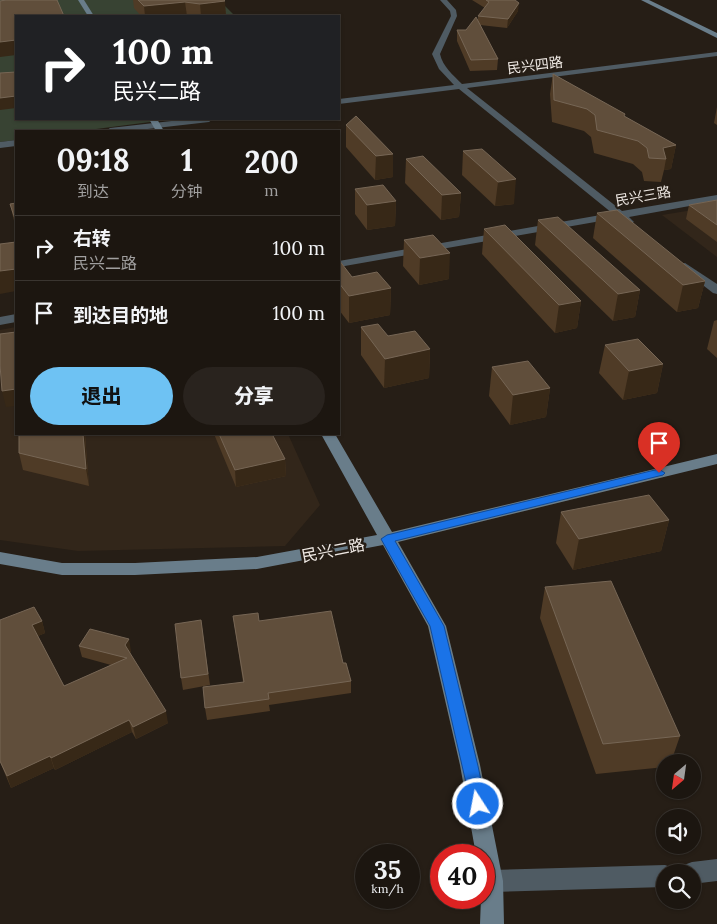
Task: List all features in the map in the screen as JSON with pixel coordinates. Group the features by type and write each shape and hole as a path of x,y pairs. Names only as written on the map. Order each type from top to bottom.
{"street":[{"path":"81,0 90,15"},
{"path":"443,0 453,10 454,16 438,49 436,60 461,88 635,226"},
{"path":"644,0 717,36"},
{"path":"656,0 717,30"},
{"name":"民兴四路","path":"340,102 717,54"},
{"path":"118,130 200,120"},
{"path":"0,145 15,143"},
{"name":"民兴三路","path":"340,264 717,198"},
{"path":"680,261 717,290"},
{"path":"0,321 15,318"},
{"path":"329,435 437,626 470,766 485,844"},
{"name":"民兴二路","path":"0,559 62,569 135,569 248,563 302,556 387,539 717,459"},
{"path":"701,872 717,870"},
{"path":"495,881 656,876"},
{"path":"492,909 492,924"}],"shaded area":[{"path":"717,206 717,257 662,215"},
{"path":"15,327 15,435 288,435 320,505 285,546 78,551 0,540 0,330"}],"green space":[{"path":"0,0 219,0 234,15 15,15 15,120 165,120 89,130 15,130 15,140 0,142"}],"building":[{"path":"57,0 64,15 15,15 15,40 0,42 0,1"},
{"path":"138,0 224,0 225,1 144,6"},
{"path":"486,0 515,0 519,3 508,19 478,16 489,2"},
{"path":"476,17 498,59 471,60 457,30 466,30"},
{"path":"15,72 15,96 0,98 0,73"},
{"path":"553,74 676,145 663,148 666,159 649,158 647,148 638,141 597,130 595,115 587,109 554,100"},
{"path":"356,116 393,154 376,156 346,125"},
{"path":"482,149 516,179 498,182 463,151"},
{"path":"423,156 461,193 442,195 406,159"},
{"path":"383,185 396,201 367,205 355,189"},
{"path":"717,200 717,225 689,205"},
{"path":"15,203 15,219 10,204"},
{"path":"617,210 705,281 683,285 597,213"},
{"path":"558,217 640,290 618,294 538,220"},
{"path":"505,225 581,301 559,305 484,229"},
{"path":"433,235 450,253 420,258 404,240"},
{"path":"15,242 15,269 0,271 0,244"},
{"path":"340,261 352,277 377,272 391,288 349,296 340,284"},
{"path":"378,324 388,336 415,331 430,349 385,359 361,327"},
{"path":"15,332 15,389 2,391 0,334"},
{"path":"638,339 663,364 629,371 605,345"},
{"path":"528,361 550,388 513,395 492,367"},
{"path":"19,435 83,435 86,469 19,453"},
{"path":"219,435 273,435 285,459 235,470"},
{"path":"649,495 669,520 579,539 561,512"},
{"path":"611,581 680,736 603,744 545,587"},
{"path":"34,607 42,621 32,625 64,686 127,658 79,646 90,629 129,639 125,645 166,711 133,727 129,720 51,758 50,756 7,776 0,761 0,620"},
{"path":"331,611 343,663 346,663 351,681 268,693 269,699 205,708 203,687 244,682 233,616 258,613 259,621"},
{"path":"201,620 208,674 181,678 175,624"}],"route":[{"path":"478,804 437,626 387,539 659,473"}]}
